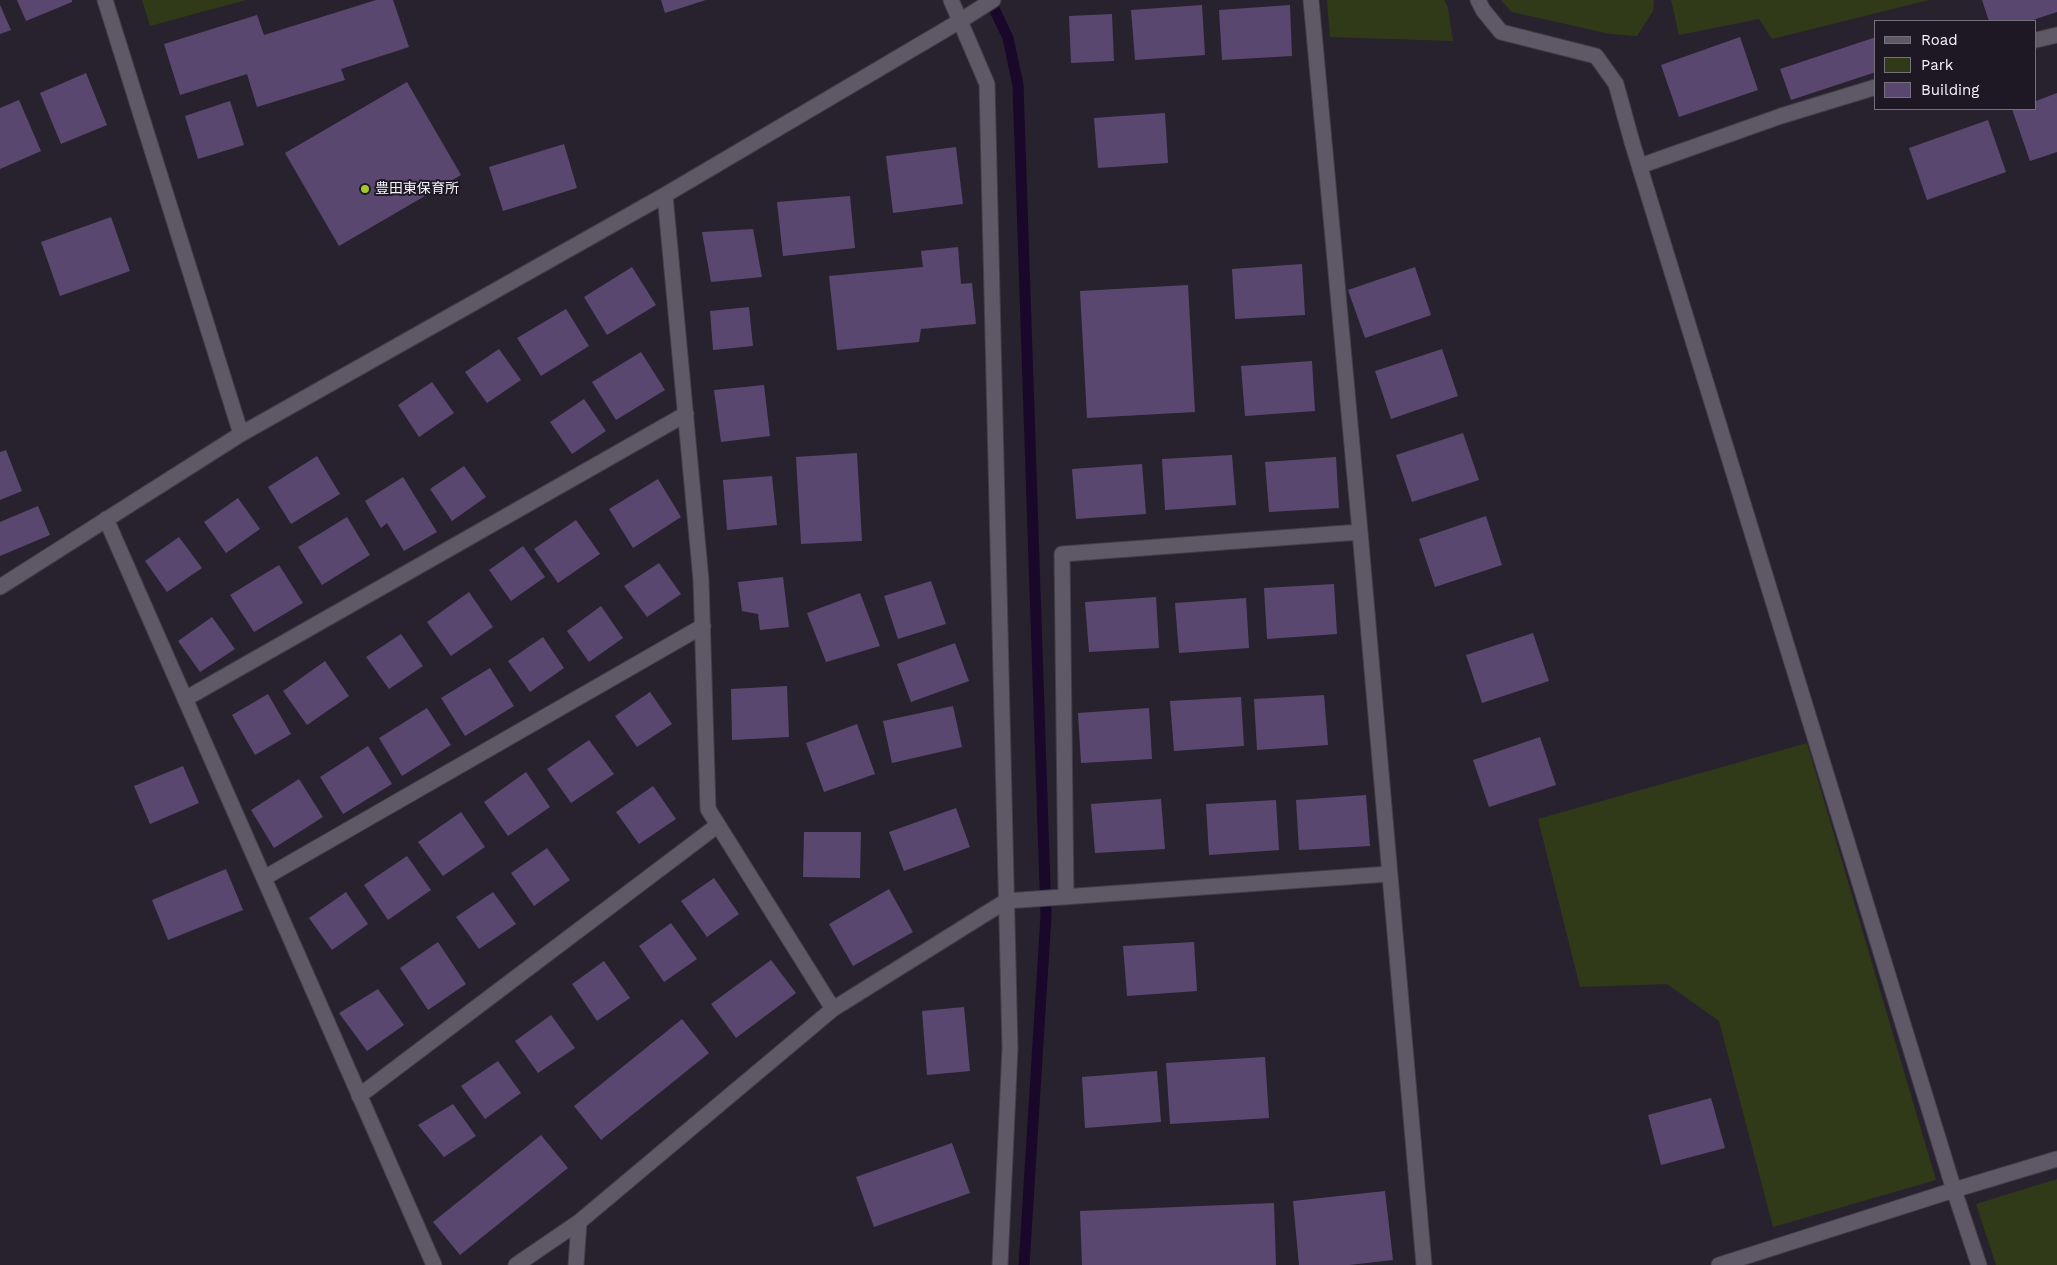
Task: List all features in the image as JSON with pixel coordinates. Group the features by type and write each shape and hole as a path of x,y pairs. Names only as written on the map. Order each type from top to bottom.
{"street":[{"path":"105,0 241,434"},
{"path":"951,0 987,84 1010,1048 1000,1265"},
{"path":"0,586 241,434 665,195 993,0"},
{"path":"1312,0 1424,1265"},
{"path":"1478,0 1483,10 1501,32 1596,56 1616,84 1954,1190 1979,1265"},
{"path":"2037,40 2057,35"},
{"path":"1640,166 1781,116 1874,88"},
{"path":"665,195 701,580 708,809 833,1009"},
{"path":"185,699 686,414"},
{"path":"106,519 434,1265"},
{"path":"1066,897 1062,554 1360,532"},
{"path":"264,878 703,626"},
{"path":"359,1096 718,825"},
{"path":"516,1265 579,1222 833,1009 1006,901 1389,874"},
{"path":"1719,1265 2057,1159"},
{"path":"576,1265 579,1222"}],"green space":[{"path":"142,0 246,0 150,26"},
{"path":"1327,0 1444,0 1448,8 1453,41 1330,37"},
{"path":"1501,0 1654,0 1653,11 1637,36 1610,34 1512,12"},
{"path":"1671,0 1929,0 1772,39 1759,19 1679,35"},
{"path":"1807,743 1936,1180 1773,1227 1719,1021 1667,984 1580,987 1538,819"},
{"path":"2057,1179 2057,1265 1996,1265 1976,1204"}],"building":[{"path":"17,0 72,0 72,2 26,21"},
{"path":"376,0 393,0 409,47 341,69 345,80 257,107 247,74 180,95 164,44 257,15 264,35"},
{"path":"661,0 706,0 665,13"},
{"path":"1982,0 2057,0 2057,12 2033,20 1989,20"},
{"path":"0,5 11,30 0,34"},
{"path":"1202,5 1205,55 1135,60 1131,10"},
{"path":"1290,5 1292,56 1222,60 1219,10"},
{"path":"1112,14 1114,61 1071,63 1069,16"},
{"path":"1740,37 1758,90 1679,117 1661,65"},
{"path":"1874,38 1874,73 1791,100 1780,69"},
{"path":"86,73 107,125 61,144 40,93"},
{"path":"407,82 461,175 339,246 285,153"},
{"path":"2057,93 2057,152 2030,161 2012,110 2037,110 2037,101"},
{"path":"19,100 41,151 0,169 0,108"},
{"path":"230,101 244,145 198,159 185,116"},
{"path":"1165,113 1168,163 1098,168 1094,118"},
{"path":"1988,120 2006,172 1927,200 1909,148"},
{"path":"564,144 577,188 503,211 489,167"},
{"path":"956,147 963,204 893,213 886,156"},
{"path":"850,196 855,248 783,256 777,202"},
{"path":"111,217 130,271 60,296 41,242"},
{"path":"753,229 762,277 711,282 702,232"},
{"path":"958,247 961,284 972,283 976,324 921,329 919,342 837,350 829,276 923,267 921,251"},
{"path":"1302,264 1305,315 1235,319 1232,269"},
{"path":"632,267 656,305 607,335 584,297"},
{"path":"1415,267 1431,315 1365,338 1348,290"},
{"path":"1188,285 1195,412 1087,418 1080,291"},
{"path":"749,307 753,346 713,350 710,311"},
{"path":"566,309 589,346 541,376 517,338"},
{"path":"499,349 521,380 487,403 465,372"},
{"path":"1442,349 1458,396 1391,419 1375,371"},
{"path":"641,352 665,390 616,420 592,382"},
{"path":"1312,361 1315,411 1245,416 1241,366"},
{"path":"432,382 454,413 419,437 398,405"},
{"path":"764,385 770,436 721,442 714,390"},
{"path":"584,399 606,431 572,454 550,422"},
{"path":"1463,433 1479,480 1412,502 1396,455"},
{"path":"6,450 22,491 0,500 0,452"},
{"path":"857,453 862,541 801,544 796,457"},
{"path":"1232,455 1236,505 1165,510 1162,459"},
{"path":"317,456 340,494 291,524 268,487"},
{"path":"1336,457 1339,508 1269,512 1265,462"},
{"path":"1142,464 1146,514 1076,519 1072,469"},
{"path":"464,466 486,497 452,521 430,489"},
{"path":"772,476 777,525 727,530 723,480"},
{"path":"403,477 437,532 404,551 387,523 381,528 365,501"},
{"path":"658,479 681,517 633,548 609,509"},
{"path":"238,498 260,529 226,553 204,522"},
{"path":"38,506 50,535 0,556 0,522"},
{"path":"1486,516 1502,565 1435,587 1419,539"},
{"path":"347,517 370,555 322,585 298,547"},
{"path":"576,520 600,554 558,583 534,549"},
{"path":"179,537 202,568 167,592 145,561"},
{"path":"523,546 545,577 511,601 489,570"},
{"path":"659,563 681,594 647,617 624,586"},
{"path":"279,565 303,603 254,632 230,595"},
{"path":"783,577 789,627 760,630 758,614 742,611 738,582"},
{"path":"931,581 946,624 898,639 884,596"},
{"path":"1334,584 1337,634 1267,639 1264,588"},
{"path":"469,592 493,627 451,656 427,622"},
{"path":"860,593 880,646 826,662 807,613"},
{"path":"1156,597 1159,648 1089,652 1085,602"},
{"path":"1246,598 1249,648 1179,653 1175,603"},
{"path":"601,606 623,638 589,662 567,631"},
{"path":"212,617 235,649 200,672 178,641"},
{"path":"1533,633 1549,681 1482,703 1466,655"},
{"path":"401,634 423,666 389,689 366,657"},
{"path":"543,637 564,668 530,692 508,661"},
{"path":"955,643 969,681 911,702 897,664"},
{"path":"325,661 349,696 307,725 283,691"},
{"path":"490,668 514,706 465,736 441,698"},
{"path":"787,686 789,737 732,740 731,689"},
{"path":"650,692 672,724 637,747 615,716"},
{"path":"268,694 291,734 255,755 232,715"},
{"path":"1324,695 1328,745 1257,750 1254,699"},
{"path":"1241,697 1244,746 1174,751 1170,701"},
{"path":"953,706 962,747 892,763 883,721"},
{"path":"427,708 451,745 402,776 379,738"},
{"path":"1149,708 1152,759 1081,763 1078,713"},
{"path":"857,724 875,774 824,792 806,743"},
{"path":"1540,737 1556,785 1489,807 1473,760"},
{"path":"589,740 614,774 571,803 547,769"},
{"path":"368,746 392,784 343,814 320,777"},
{"path":"183,766 199,803 150,824 134,786"},
{"path":"526,772 550,807 508,836 484,802"},
{"path":"299,779 323,817 274,848 251,810"},
{"path":"653,786 676,819 639,844 616,812"},
{"path":"1366,795 1370,846 1299,850 1296,800"},
{"path":"1161,799 1165,849 1095,853 1091,804"},
{"path":"1276,800 1279,850 1209,855 1206,804"},
{"path":"956,808 970,847 904,871 889,832"},
{"path":"461,812 485,847 443,876 418,842"},
{"path":"804,832 861,832 860,878 803,877"},
{"path":"547,848 570,880 534,906 511,873"},
{"path":"407,856 431,890 388,920 364,885"},
{"path":"226,869 243,910 168,940 152,900"},
{"path":"714,878 739,914 707,937 681,901"},
{"path":"889,889 913,932 853,966 829,924"},
{"path":"346,892 368,924 332,950 309,918"},
{"path":"493,892 516,924 479,949 456,917"},
{"path":"671,923 697,959 664,982 639,946"},
{"path":"438,942 466,984 428,1010 400,968"},
{"path":"1194,942 1197,991 1127,996 1123,946"},
{"path":"771,960 796,993 736,1038 711,1004"},
{"path":"604,961 630,998 597,1021 572,984"},
{"path":"378,989 404,1025 367,1051 339,1013"},
{"path":"964,1007 970,1071 927,1075 922,1011"},
{"path":"551,1015 575,1048 538,1073 515,1041"},
{"path":"682,1019 709,1053 601,1140 574,1106"},
{"path":"1265,1057 1269,1118 1170,1124 1166,1063"},
{"path":"498,1061 521,1093 485,1119 461,1086"},
{"path":"1157,1071 1161,1122 1085,1128 1082,1077"},
{"path":"1711,1098 1725,1148 1661,1165 1648,1115"},
{"path":"453,1104 476,1136 444,1157 418,1125"},
{"path":"541,1135 568,1168 460,1255 433,1222"},
{"path":"952,1143 970,1193 874,1227 856,1177"},
{"path":"1385,1191 1393,1260 1349,1265 1299,1265 1293,1201"},
{"path":"1274,1203 1276,1265 1082,1265 1080,1211"}],"waterway":[{"path":"990,0 1008,38 1018,85 1046,916 1024,1265"}],"place":[{"name":"豊田東保育所","path":"365,189"}]}
